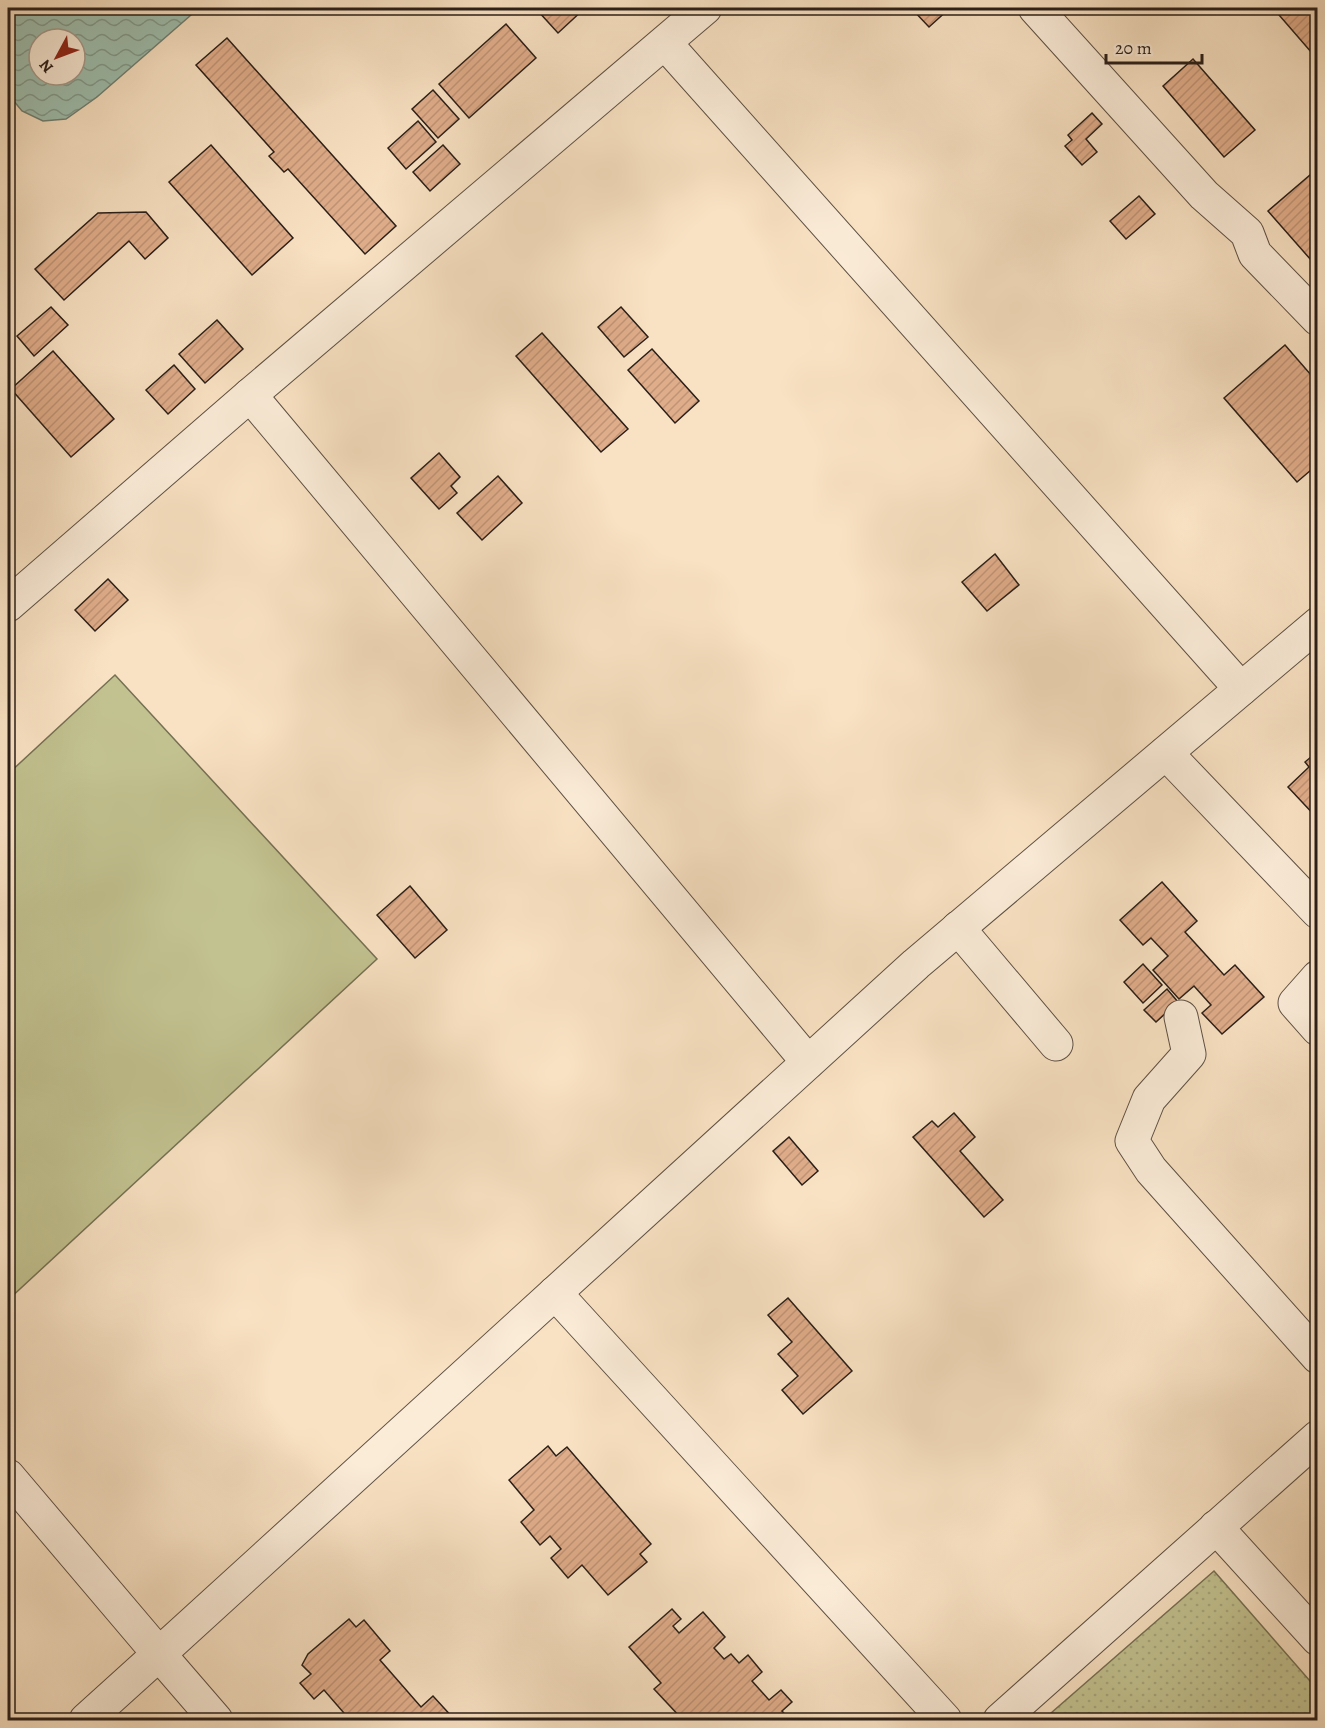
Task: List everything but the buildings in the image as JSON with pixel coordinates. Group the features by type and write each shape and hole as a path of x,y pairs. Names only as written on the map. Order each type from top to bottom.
{"street":[{"path":"8,605 250,395 705,8"},
{"path":"1035,8 1203,195 1247,234 1255,254 1317,319"},
{"path":"665,43 1241,689"},
{"path":"250,395 808,1062"},
{"path":"86,1720 958,928 1317,624"},
{"path":"1166,753 1317,912"},
{"path":"958,928 1056,1044"},
{"path":"1317,977 1295,1003 1317,1029"},
{"path":"1181,1017 1189,1054 1149,1099 1132,1141 1151,1170 1317,1357"},
{"path":"555,1293 945,1720"},
{"path":"1000,1720 1317,1437"},
{"path":"8,1476 216,1720"},
{"path":"1216,1527 1317,1639"}],"green space":[{"path":"115,675 377,959 8,1300 8,774"},
{"path":"1214,1571 1317,1689 1317,1720 1043,1720"}],"water":[{"path":"22,8 199,8 97,97 66,119 43,121 22,111 8,94 8,18"}]}
